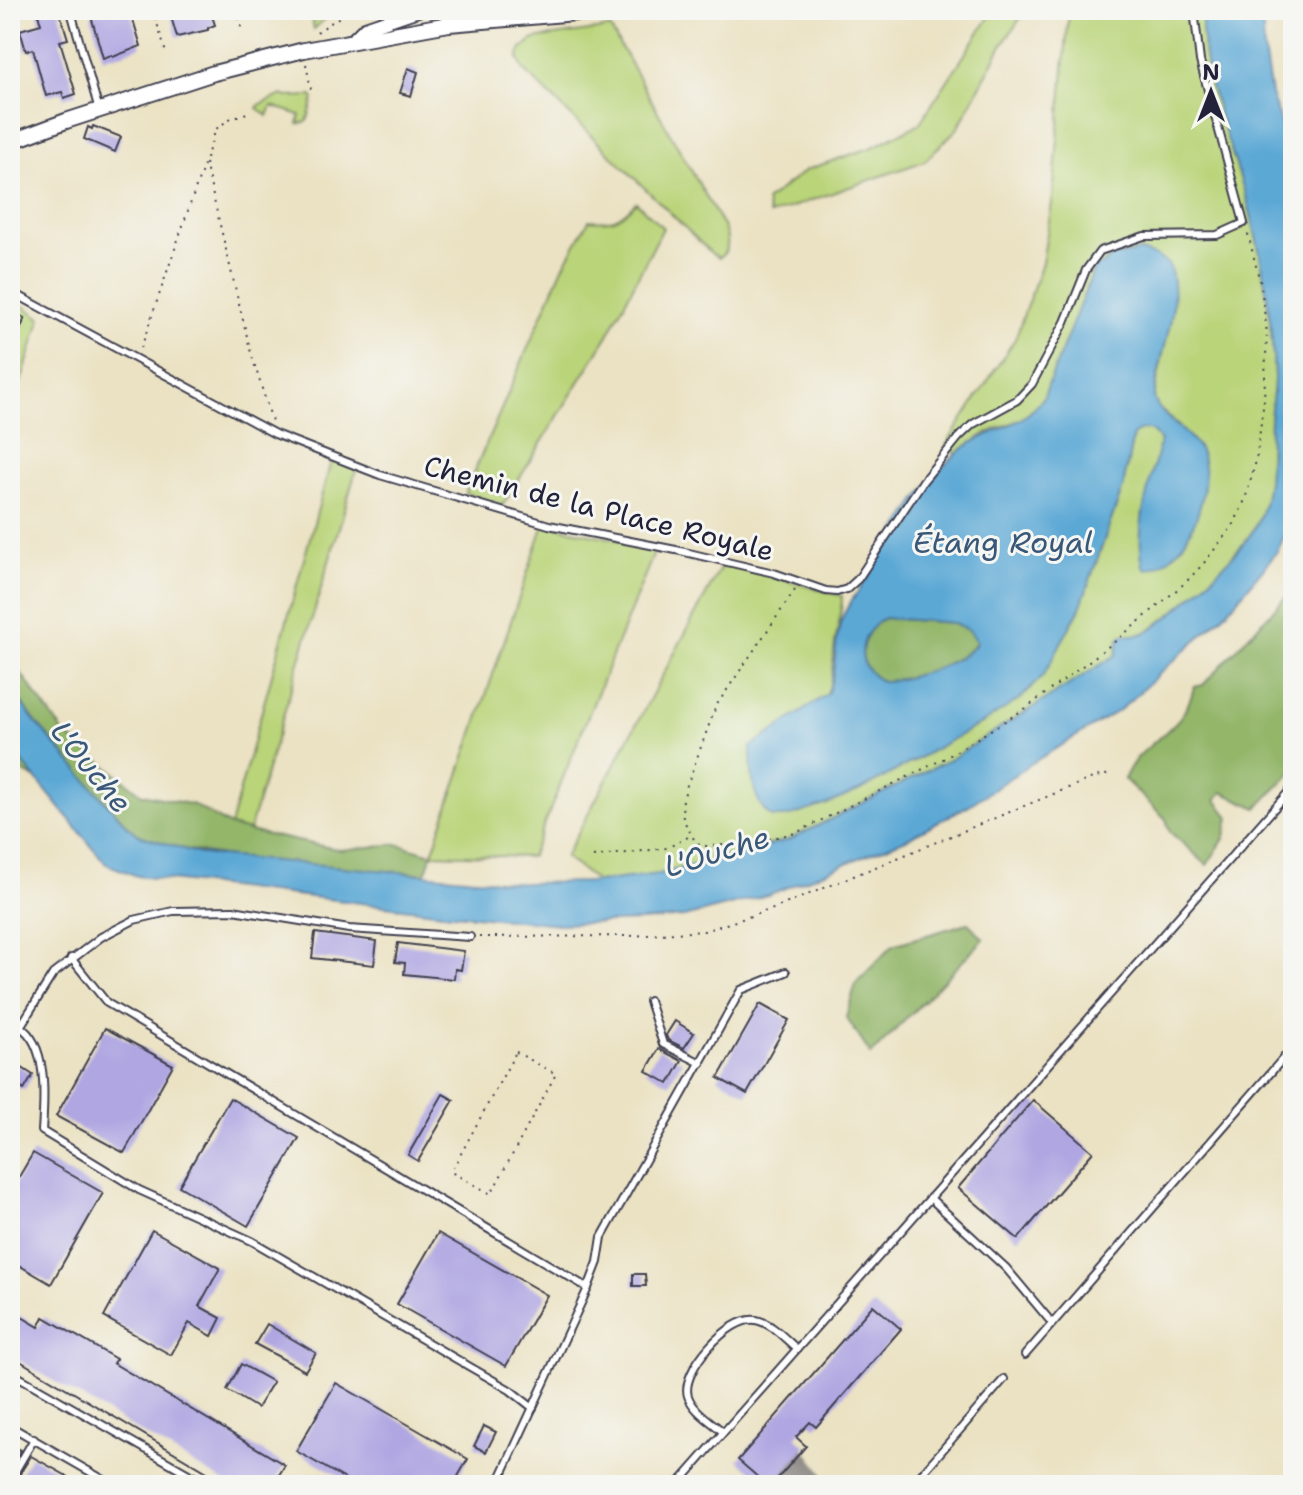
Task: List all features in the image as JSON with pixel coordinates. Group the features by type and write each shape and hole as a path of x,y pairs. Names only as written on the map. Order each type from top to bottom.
{"street":[{"path":"352,41 365,28 418,10"},
{"path":"10,142 214,73 448,17 610,10"}],"lane":[{"path":"89,10 71,13 99,110"},
{"path":"1194,10 1200,61 1244,223"},
{"name":"Chemin de la Place Royale","path":"10,291 275,434 368,471 549,525 676,550 837,592 847,589 858,579 923,481 959,437 973,424 1017,400 1032,384 1065,322 1086,270 1100,251 1144,236 1217,235 1244,223"},
{"path":"677,1485 1293,787"},
{"path":"10,1043 53,974 71,958 101,937 134,920 173,911 233,910 349,929 470,937"},
{"path":"71,958 107,1003 588,1288"},
{"path":"497,1485 588,1288 598,1262 602,1237 741,990 786,972"},
{"path":"649,1001 663,1044 701,1063"},
{"path":"19,1026 28,1032 37,1053 44,1096 42,1131 139,1190 252,1241 510,1390 533,1408"},
{"path":"1025,1355 1293,1047"},
{"path":"930,1198 1006,1268 1052,1323"},
{"path":"723,1432 692,1404 688,1396 688,1382 692,1369 727,1329 747,1320 765,1323 797,1349"},
{"path":"10,1372 208,1485"},
{"path":"912,1485 1004,1379"},
{"path":"10,1426 113,1485"},
{"path":"10,1480 34,1439"}],"path":[{"path":"153,10 167,56"},
{"path":"236,10 243,33"},
{"path":"137,360 216,129 231,118 247,113"},
{"path":"205,163 251,353 275,434"},
{"path":"798,582 779,616 716,706 682,804 683,819 696,843 723,846 796,833 947,757 1026,708 1117,640 1204,563 1234,524 1245,500 1259,438 1267,333 1261,286 1244,223"},
{"path":"470,937 631,936 704,931 773,909 1095,777 1111,774"},
{"path":"593,857 667,848 691,836"},
{"path":"516,1052 556,1074 524,1133 491,1194 451,1172 516,1052"}],"green space":[{"path":"310,10 341,10 314,29"},
{"path":"994,10 1026,10 1001,47 958,128 925,161 769,215 766,201 806,170 873,147 919,124"},
{"path":"1069,10 1202,10 1206,63 1256,234 1271,337 1274,377 1269,471 1266,496 1258,521 1239,548 1210,579 1158,624 1141,634 1123,635 1119,639 1116,655 951,759 789,840 659,874 597,882 565,857 723,563 842,596 827,694 751,747 911,763 1020,699 1043,675 1080,608 1123,487 1133,435 1140,430 1151,431 1160,441 1157,456 1182,545 1198,513 1179,425 1157,407 1154,398 1173,305 1172,274 1115,256 1094,269 1043,398 1037,406 1025,417 989,432 957,454 946,445 1015,339 1042,263 1053,197"},
{"path":"610,28 723,226 727,244 719,258 523,69 518,58 522,48 534,39"},
{"path":"282,95 312,96 314,99 307,122 298,124 300,115 272,106 268,116 257,108"},
{"path":"636,202 663,228 608,335 503,505 465,493 562,269 589,220 616,218"},
{"path":"10,297 41,318 10,417"},
{"path":"332,458 357,467 249,831 230,826"},
{"path":"544,524 656,548 531,857 432,854"},
{"path":"1293,589 1293,771 1257,808 1222,792 1216,800 1229,817 1225,837 1207,865 1170,832 1166,819 1124,779 1136,759 1179,718 1194,687 1203,685"},
{"path":"884,618 954,623 970,631 977,641 960,657 934,669 882,681 866,667 862,650 869,632"},
{"path":"10,658 64,733 142,794 194,805 230,826 341,850 397,844 432,854 425,874 268,862 222,856 149,839 128,827 38,725 10,687"},
{"path":"10,747 37,779 10,765"},
{"path":"968,923 984,939 871,1055 846,1017 856,983 893,945"}],"water":[{"path":"1202,10 1262,10 1271,94 1293,158 1293,517 1277,552 1227,612 1121,709 968,806 906,839 768,895 684,917 559,924 137,876 106,864 10,747 10,688 38,725 128,827 139,835 200,854 522,883 597,882 659,874 789,840 951,759 1116,655 1119,639 1123,635 1149,631 1169,616 1239,548 1258,521 1266,496 1269,471 1274,382 1269,316 1251,215 1206,63"},
{"name":"Étang Royal","path":"1141,251 1169,265 1174,297 1154,398 1162,412 1194,442 1204,464 1202,501 1187,538 1162,564 1147,569 1143,566 1142,519 1160,441 1151,431 1140,430 1133,436 1123,487 1080,608 1044,675 1020,699 986,721 863,789 788,817 772,817 756,795 751,747 827,694 843,615 909,511 956,454 1024,416 1043,398 1094,269 1115,256","holes":["884,618 954,623 970,631 977,642 948,664 919,674 882,681 866,667 862,650 864,641"]}],"building":[{"path":"37,10 59,10 68,39 60,41 76,94 64,98 62,92 46,96 33,49 26,51 20,30 41,24"},
{"path":"107,10 130,10 141,46 103,58 91,16"},
{"path":"169,10 210,10 215,25 208,30 177,37"},
{"path":"408,68 418,72 411,96 400,93"},
{"path":"93,126 121,137 115,152 84,139 88,127 92,129"},
{"path":"10,312 25,318 10,354"},
{"path":"315,933 377,941 374,965 312,958"},
{"path":"398,943 464,951 461,970 455,969 454,979 404,974 405,963 395,962"},
{"path":"760,1004 789,1020 747,1094 718,1078"},
{"path":"675,1021 694,1033 684,1048 668,1040 666,1035"},
{"path":"105,1028 173,1065 124,1153 56,1116"},
{"path":"659,1049 682,1061 669,1084 646,1071"},
{"path":"10,1060 33,1075 24,1090 20,1087 10,1103"},
{"path":"443,1094 454,1100 418,1161 408,1155"},
{"path":"230,1098 299,1138 248,1226 179,1186"},
{"path":"1033,1100 1093,1152 1018,1239 958,1188"},
{"path":"33,1153 103,1193 51,1284 10,1260 10,1192"},
{"path":"152,1230 220,1268 199,1306 221,1318 212,1336 189,1323 171,1355 104,1317"},
{"path":"438,1233 547,1295 506,1366 397,1304"},
{"path":"633,1274 645,1274 646,1286 633,1286"},
{"path":"873,1305 901,1329 816,1427 810,1422 796,1437 806,1446 772,1485 767,1485 738,1460"},
{"path":"10,1310 39,1327 44,1317 116,1359 113,1363 285,1465 273,1485 229,1485 10,1355"},
{"path":"267,1324 316,1353 305,1371 255,1344"},
{"path":"241,1364 273,1382 257,1408 227,1390"},
{"path":"336,1383 468,1459 453,1485 356,1485 296,1451"},
{"path":"484,1426 496,1432 486,1452 474,1446"},
{"path":"10,1444 21,1450 10,1468"},
{"path":"31,1456 83,1485 13,1485"}],"taxiway":[{"path":"786,1469 806,1480 792,1462"}],"water label":[{"name":"L'Ouche","path":"91,767"},
{"name":"L'Ouche","path":"717,852"}]}
